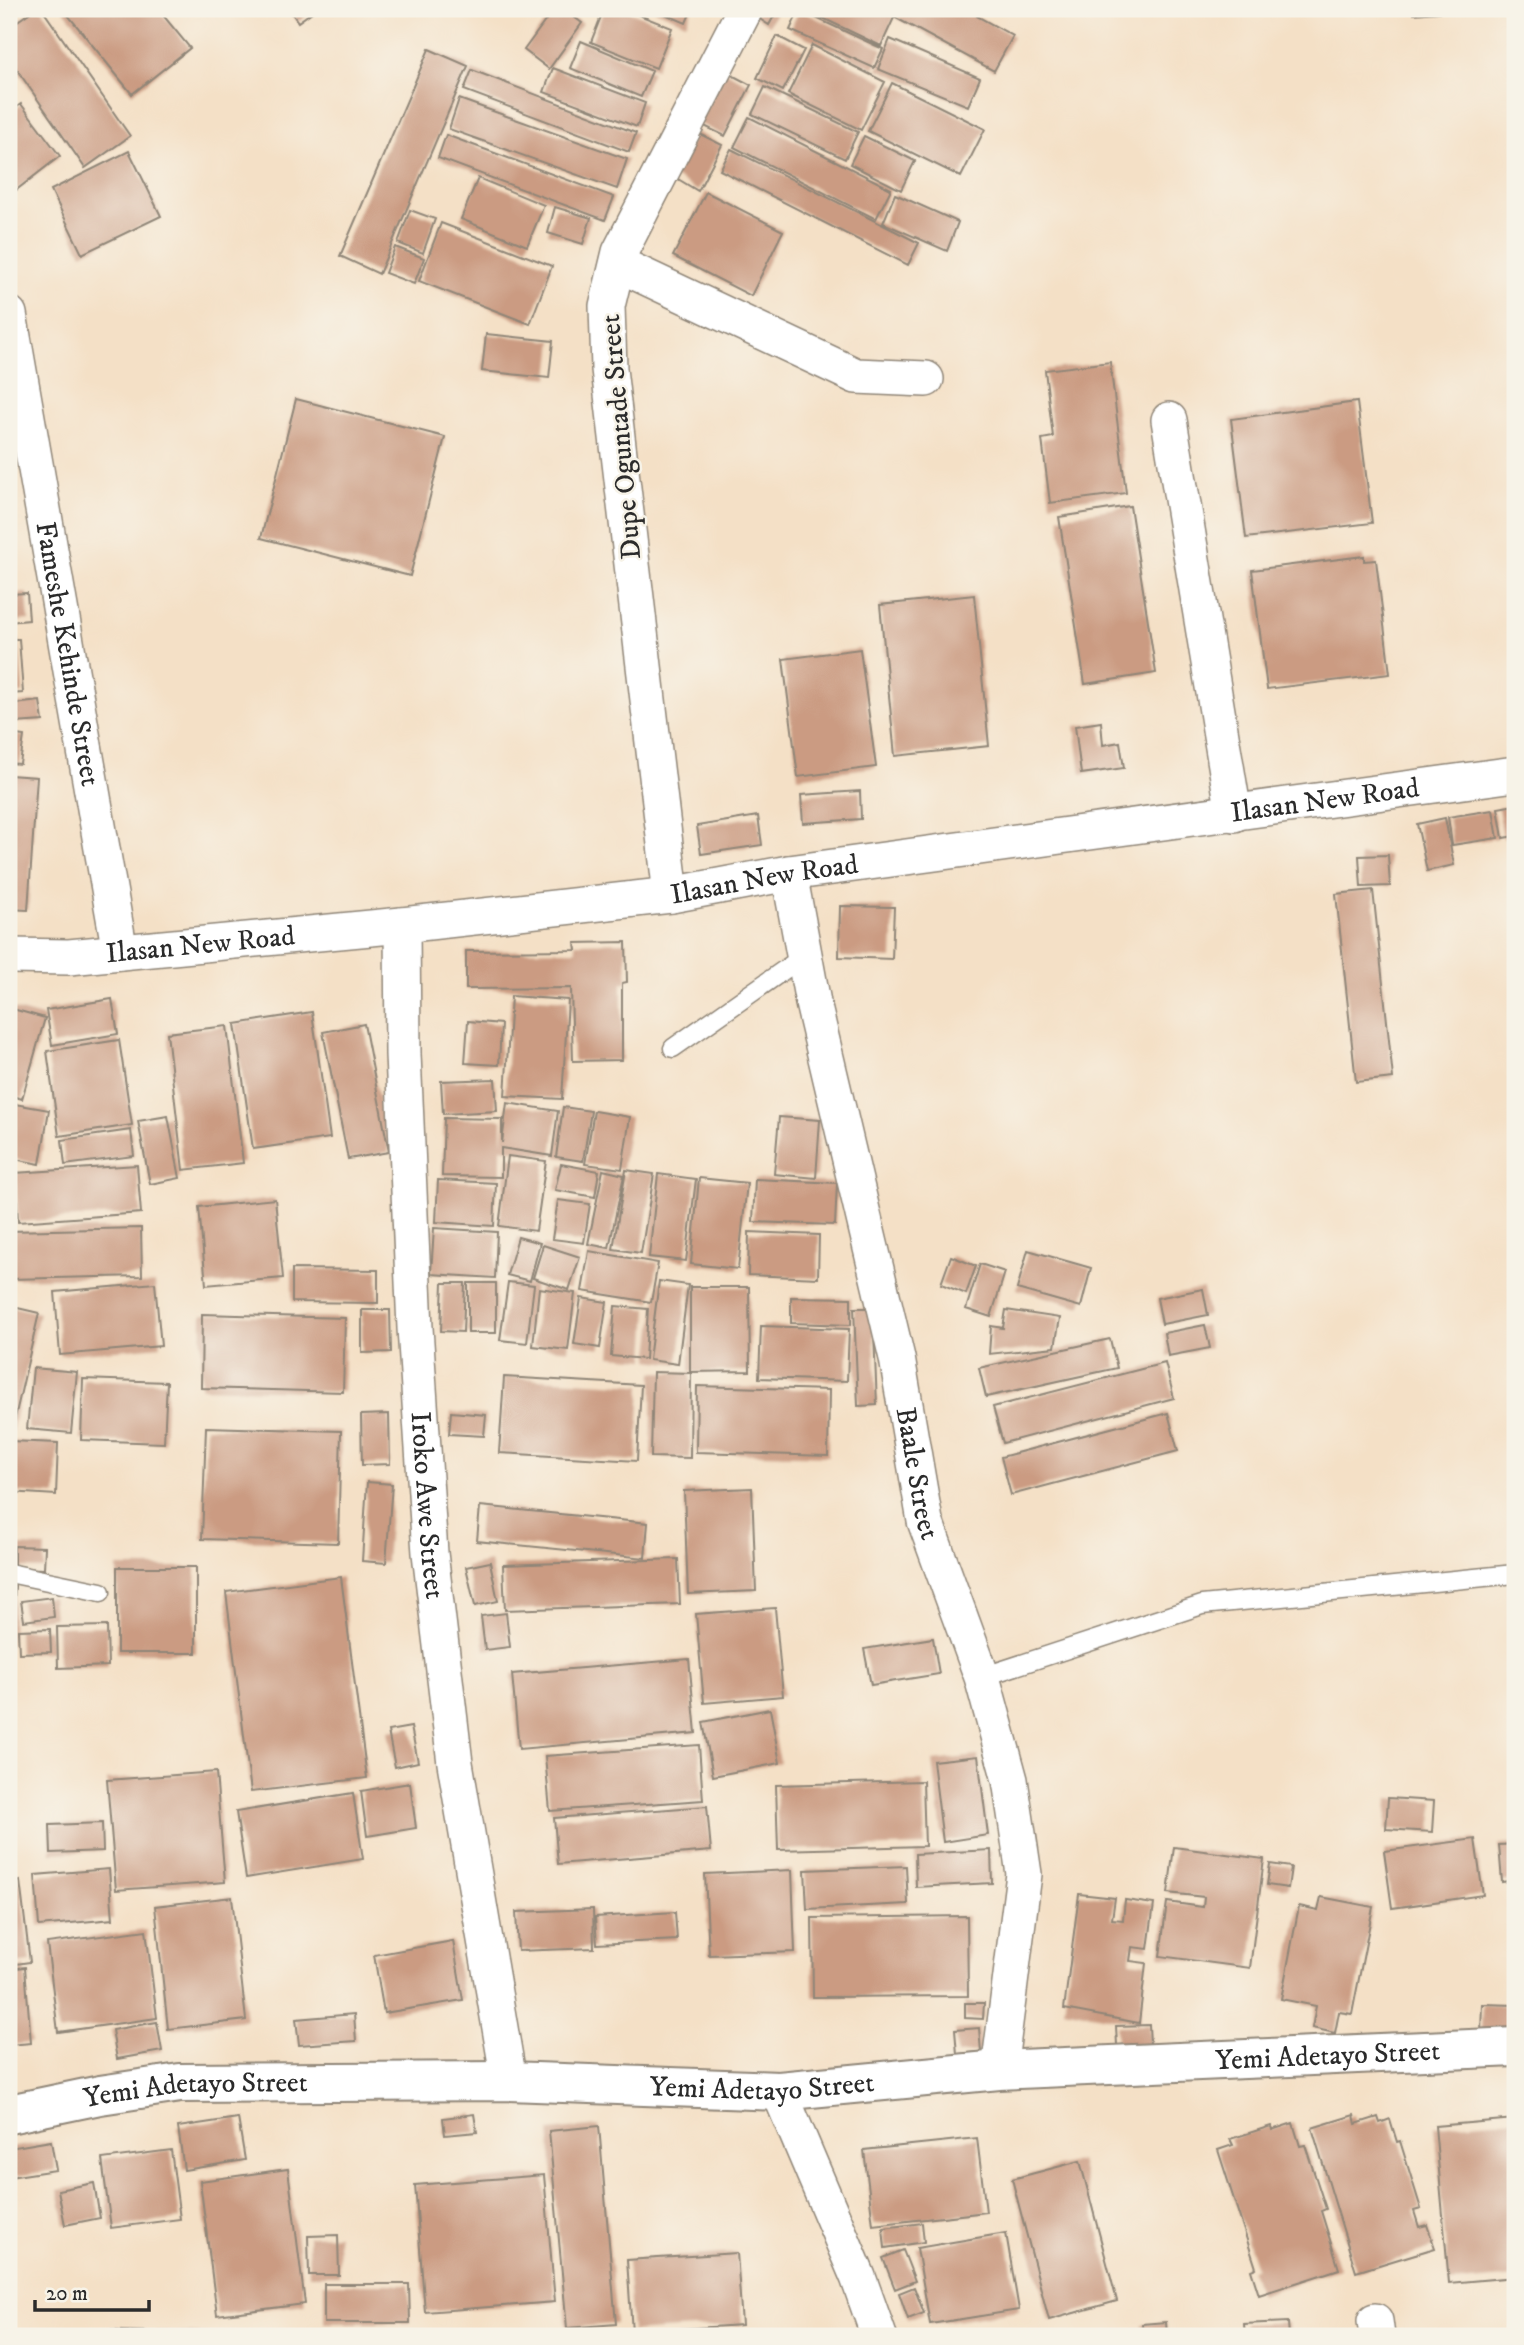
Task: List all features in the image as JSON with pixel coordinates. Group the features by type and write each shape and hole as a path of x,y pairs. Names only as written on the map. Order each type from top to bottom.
{"street":[{"name":"Dupe Oguntade Street","path":"671,895 609,369 607,306 620,252 745,9"},
{"path":"618,264 856,376 926,379"},
{"name":"Fameshe Kehinde Street","path":"9,314 120,952"},
{"path":"1169,420 1234,814"},
{"name":"Ilasan New Road","path":"9,956 69,957 402,925 671,895 789,873 1515,774"},
{"name":"Baale Street","path":"789,873 804,956 897,1358 925,1521 982,1677 1010,1780 1024,1874 999,2070"},
{"name":"Iroko Awe Street","path":"402,925 403,1054 415,1328 430,1553 455,1763 509,2081"},
{"name":"Yemi Adetayo Street","path":"9,2114 100,2095 180,2083 274,2080 509,2081 779,2091 999,2070 1515,2047"},
{"path":"779,2091 858,2277 879,2336"}],"lane":[{"path":"673,1048 804,956"},
{"path":"9,1573 101,1592"},
{"path":"982,1677 1202,1605 1515,1574"}],"building":[{"path":"35,9 42,9 130,136 85,168 9,58 9,27"},
{"path":"63,9 158,9 190,48 132,94"},
{"path":"289,9 316,9 298,22"},
{"path":"554,9 563,9 582,23 549,69 524,50"},
{"path":"604,9 624,9 672,28 656,68 591,42"},
{"path":"653,9 692,9 686,23"},
{"path":"759,9 778,9 769,25 755,16"},
{"path":"898,9 881,46 808,11"},
{"path":"901,9 981,9 977,16 1013,36 994,71 896,18"},
{"path":"1413,9 1450,9 1450,11 1414,14"},
{"path":"799,10 883,49 874,68 790,30"},
{"path":"777,36 804,50 783,91 757,78"},
{"path":"890,39 980,78 968,106 878,69"},
{"path":"581,41 652,71 641,97 570,68"},
{"path":"812,45 885,82 861,130 788,94"},
{"path":"429,49 468,66 379,274 340,256"},
{"path":"553,68 645,103 637,127 544,92"},
{"path":"472,70 636,133 629,152 464,90"},
{"path":"724,71 751,85 725,136 698,123"},
{"path":"892,83 985,129 961,177 868,131"},
{"path":"765,87 858,132 845,159 752,114"},
{"path":"459,99 627,159 617,189 449,129"},
{"path":"21,104 60,156 15,191 9,183 9,113"},
{"path":"749,117 891,189 876,219 734,147"},
{"path":"696,132 722,145 698,191 673,176"},
{"path":"446,135 614,197 605,220 438,158"},
{"path":"864,136 915,161 901,190 850,164"},
{"path":"731,149 919,243 908,265 720,170"},
{"path":"129,151 161,216 82,254 51,190"},
{"path":"478,178 544,205 527,246 461,219"},
{"path":"706,192 783,231 751,296 673,256"},
{"path":"895,194 958,222 947,251 883,223"},
{"path":"555,207 591,218 583,244 548,233"},
{"path":"410,210 435,219 423,253 398,243"},
{"path":"441,223 552,266 530,324 419,281"},
{"path":"395,247 424,258 414,284 385,273"},
{"path":"486,334 553,341 549,378 482,371"},
{"path":"1110,362 1126,493 1050,503 1042,439 1053,437 1045,370"},
{"path":"296,399 445,437 410,576 261,538"},
{"path":"1357,402 1372,523 1246,538 1231,419"},
{"path":"1130,506 1156,673 1085,684 1059,517"},
{"path":"1364,556 1364,561 1376,560 1390,674 1267,689 1252,570"},
{"path":"27,593 29,620 9,622 9,594"},
{"path":"974,595 989,746 895,756 880,605"},
{"path":"9,639 19,639 23,693 9,694"},
{"path":"860,649 876,767 798,777 783,659"},
{"path":"40,701 43,721 15,723 14,704"},
{"path":"1101,722 1103,745 1120,742 1124,768 1081,774 1075,726"},
{"path":"9,734 24,736 20,764 9,763"},
{"path":"9,775 37,777 28,910 9,909"},
{"path":"860,791 861,819 803,823 801,795"},
{"path":"1515,805 1515,836 1503,838 1498,808"},
{"path":"1493,810 1498,838 1452,845 1448,817"},
{"path":"758,816 762,845 701,854 697,826"},
{"path":"1445,818 1454,865 1427,871 1417,824"},
{"path":"1388,855 1390,886 1361,887 1359,856"},
{"path":"1373,890 1393,1078 1356,1082 1336,894"},
{"path":"840,906 894,907 892,959 839,957"},
{"path":"626,942 627,982 622,983 622,1060 573,1061 571,988 466,989 466,951 576,950 575,943"},
{"path":"511,996 568,1000 562,1099 505,1096"},
{"path":"112,999 118,1034 52,1045 46,1010"},
{"path":"9,1008 45,1018 22,1099 9,1095"},
{"path":"312,1012 330,1138 253,1149 235,1024"},
{"path":"468,1021 501,1024 499,1065 465,1063"},
{"path":"364,1024 389,1152 348,1159 323,1032"},
{"path":"227,1026 243,1163 183,1170 167,1033"},
{"path":"119,1040 132,1125 59,1136 47,1051"},
{"path":"495,1079 497,1111 443,1114 441,1081"},
{"path":"9,1103 49,1110 40,1164 9,1158"},
{"path":"507,1103 558,1111 552,1156 501,1148 501,1177 442,1176 444,1118 502,1119 502,1143"},
{"path":"563,1107 591,1111 583,1161 556,1157"},
{"path":"594,1111 630,1117 622,1169 585,1164"},
{"path":"168,1116 180,1178 150,1184 138,1121"},
{"path":"779,1117 820,1120 816,1178 774,1174"},
{"path":"131,1130 134,1156 65,1165 62,1140"},
{"path":"508,1156 546,1161 536,1231 499,1226"},
{"path":"561,1164 599,1171 595,1197 555,1190"},
{"path":"137,1165 141,1213 18,1222 15,1173"},
{"path":"603,1170 624,1175 609,1248 588,1244"},
{"path":"626,1170 654,1174 641,1253 613,1249"},
{"path":"658,1174 696,1179 686,1261 649,1257"},
{"path":"699,1178 747,1183 738,1269 691,1264"},
{"path":"755,1179 837,1183 835,1225 753,1222"},
{"path":"438,1180 496,1183 494,1226 436,1222"},
{"path":"275,1199 283,1278 206,1285 199,1207"},
{"path":"558,1200 590,1204 584,1243 552,1239"},
{"path":"141,1228 142,1276 9,1279 9,1231"},
{"path":"434,1228 497,1232 495,1278 431,1274"},
{"path":"749,1232 819,1235 818,1278 748,1275"},
{"path":"518,1237 540,1243 530,1281 507,1275"},
{"path":"543,1245 580,1257 569,1290 533,1278"},
{"path":"1028,1250 1091,1268 1081,1307 1017,1289"},
{"path":"589,1251 658,1263 651,1302 582,1291"},
{"path":"951,1256 976,1266 966,1294 941,1284"},
{"path":"980,1264 1005,1272 991,1317 966,1309"},
{"path":"292,1269 378,1270 378,1303 292,1302"},
{"path":"659,1281 688,1285 678,1364 649,1360"},
{"path":"508,1282 534,1285 527,1343 500,1340"},
{"path":"155,1283 161,1346 60,1355 55,1292"},
{"path":"443,1283 465,1283 463,1332 441,1331"},
{"path":"468,1283 496,1283 496,1333 468,1333"},
{"path":"690,1287 749,1287 750,1371 690,1372"},
{"path":"539,1288 575,1293 568,1350 533,1346"},
{"path":"1203,1289 1208,1315 1162,1324 1157,1298"},
{"path":"791,1297 851,1298 851,1325 791,1323"},
{"path":"581,1298 607,1302 600,1348 574,1344"},
{"path":"9,1306 39,1313 12,1431 9,1430"},
{"path":"615,1306 648,1309 645,1359 611,1356"},
{"path":"854,1308 873,1308 877,1405 858,1406"},
{"path":"362,1310 390,1310 391,1352 362,1353"},
{"path":"1006,1310 1060,1318 1055,1347 989,1354 991,1326 1003,1328"},
{"path":"202,1314 345,1318 343,1392 201,1388"},
{"path":"1205,1325 1210,1348 1168,1356 1164,1333"},
{"path":"761,1326 849,1329 847,1381 759,1378"},
{"path":"1110,1339 1117,1368 986,1397 979,1368"},
{"path":"1165,1363 1174,1398 1003,1443 993,1407"},
{"path":"33,1368 77,1372 71,1433 27,1429"},
{"path":"653,1372 691,1373 690,1458 651,1457"},
{"path":"504,1377 641,1385 637,1461 499,1453"},
{"path":"83,1379 167,1382 164,1443 81,1440"},
{"path":"697,1386 829,1390 828,1456 696,1452"},
{"path":"451,1412 486,1415 484,1436 449,1434"},
{"path":"1168,1413 1178,1451 1011,1495 1001,1457"},
{"path":"389,1414 390,1464 362,1465 361,1415"},
{"path":"206,1427 341,1431 338,1543 202,1539"},
{"path":"9,1441 58,1443 56,1495 9,1492"},
{"path":"367,1482 392,1484 386,1563 362,1561"},
{"path":"752,1488 756,1591 688,1594 684,1491"},
{"path":"480,1506 648,1523 645,1558 477,1541"},
{"path":"14,1546 45,1547 44,1569 14,1568"},
{"path":"678,1559 680,1604 505,1610 503,1565"},
{"path":"490,1562 498,1601 475,1606 466,1567"},
{"path":"117,1567 196,1567 196,1653 117,1653"},
{"path":"341,1577 367,1778 251,1792 226,1592"},
{"path":"9,1585 15,1586 11,1645 9,1645"},
{"path":"52,1597 54,1617 24,1621 21,1601"},
{"path":"775,1608 783,1696 704,1703 696,1614"},
{"path":"506,1613 510,1647 485,1650 481,1616"},
{"path":"107,1626 108,1666 58,1668 57,1627"},
{"path":"50,1629 51,1652 19,1653 18,1630"},
{"path":"933,1638 939,1674 871,1685 864,1649"},
{"path":"689,1659 696,1733 519,1749 512,1674"},
{"path":"770,1709 780,1763 713,1776 703,1722"},
{"path":"411,1727 418,1762 395,1767 388,1731"},
{"path":"699,1745 703,1800 550,1811 545,1756"},
{"path":"978,1756 988,1835 943,1842 933,1761"},
{"path":"216,1772 225,1882 116,1890 107,1780"},
{"path":"923,1781 925,1846 778,1850 776,1785"},
{"path":"410,1783 416,1828 367,1836 361,1791"},
{"path":"353,1793 363,1859 246,1878 236,1812"},
{"path":"1388,1798 1434,1801 1432,1832 1386,1829"},
{"path":"707,1806 711,1851 558,1864 554,1818"},
{"path":"102,1823 103,1851 51,1853 50,1825"},
{"path":"1475,1839 1483,1895 1392,1908 1384,1851"},
{"path":"1515,1844 1515,1880 1502,1882 1499,1845"},
{"path":"1174,1847 1264,1859 1250,1968 1160,1956 1167,1902 1203,1907 1204,1897 1168,1893"},
{"path":"991,1850 992,1883 916,1887 915,1854"},
{"path":"1270,1864 1291,1867 1288,1888 1267,1885"},
{"path":"906,1866 908,1904 807,1909 805,1870"},
{"path":"109,1869 113,1919 39,1926 35,1875"},
{"path":"792,1870 795,1952 709,1955 705,1874"},
{"path":"20,1881 30,1962 9,1965 9,1883"},
{"path":"1079,1894 1115,1898 1112,1919 1123,1920 1125,1900 1154,1904 1148,1949 1132,1947 1130,1961 1146,1963 1139,2023 1064,2009"},
{"path":"232,1897 246,2020 168,2029 155,1906"},
{"path":"1321,1897 1373,1907 1352,2014 1339,2012 1335,2033 1312,2028 1316,2006 1281,1999 1299,1906 1318,1910"},
{"path":"593,1909 594,1948 518,1951 516,1912"},
{"path":"675,1912 677,1940 597,1944 595,1917"},
{"path":"967,1916 968,1996 813,1997 812,1918"},
{"path":"146,1930 157,2018 58,2032 47,1943"},
{"path":"453,1941 463,2000 384,2013 374,1955"},
{"path":"25,1967 31,2043 9,2045 9,1969"},
{"path":"965,2003 984,2003 983,2019 965,2018"},
{"path":"1482,2004 1515,2005 1515,2033 1481,2032"},
{"path":"354,2014 356,2041 299,2045 296,2019"},
{"path":"157,2022 162,2051 117,2059 112,2030"},
{"path":"1149,2025 1150,2045 1117,2045 1116,2026"},
{"path":"979,2028 981,2052 957,2054 955,2030"},
{"path":"474,2114 477,2132 445,2135 443,2118"},
{"path":"1354,2115 1356,2124 1378,2117 1380,2123 1390,2119 1397,2142 1400,2141 1421,2209 1414,2211 1419,2227 1427,2225 1435,2248 1356,2272 1312,2128"},
{"path":"238,2118 245,2160 184,2170 178,2127"},
{"path":"1515,2119 1515,2277 1449,2283 1435,2126"},
{"path":"1293,2123 1300,2146 1305,2145 1326,2209 1321,2211 1339,2269 1259,2295 1251,2270 1256,2268 1218,2150 1233,2145 1230,2139 1271,2126 1272,2130"},
{"path":"599,2126 616,2324 567,2328 549,2131"},
{"path":"977,2138 986,2212 873,2225 864,2150"},
{"path":"51,2141 56,2170 9,2177 9,2148"},
{"path":"171,2150 180,2219 111,2228 102,2159"},
{"path":"1080,2161 1117,2301 1049,2320 1012,2179"},
{"path":"288,2169 305,2304 217,2315 200,2181"},
{"path":"544,2175 555,2302 425,2312 415,2185"},
{"path":"94,2183 100,2218 65,2225 58,2190"},
{"path":"922,2223 924,2242 885,2248 883,2228"},
{"path":"1006,2233 1019,2310 930,2324 917,2248"},
{"path":"338,2235 339,2275 309,2275 308,2236"},
{"path":"903,2250 915,2281 895,2289 883,2258"},
{"path":"737,2253 742,2325 632,2332 627,2260"},
{"path":"324,2284 409,2284 410,2323 324,2323"},
{"path":"914,2287 924,2313 908,2319 899,2293"},
{"path":"1166,2322 1167,2336 1143,2336 1142,2324"},
{"path":"1288,2322 1289,2336 1245,2336 1244,2324"},
{"path":"93,2330 209,2334 209,2336 93,2336"}]}
